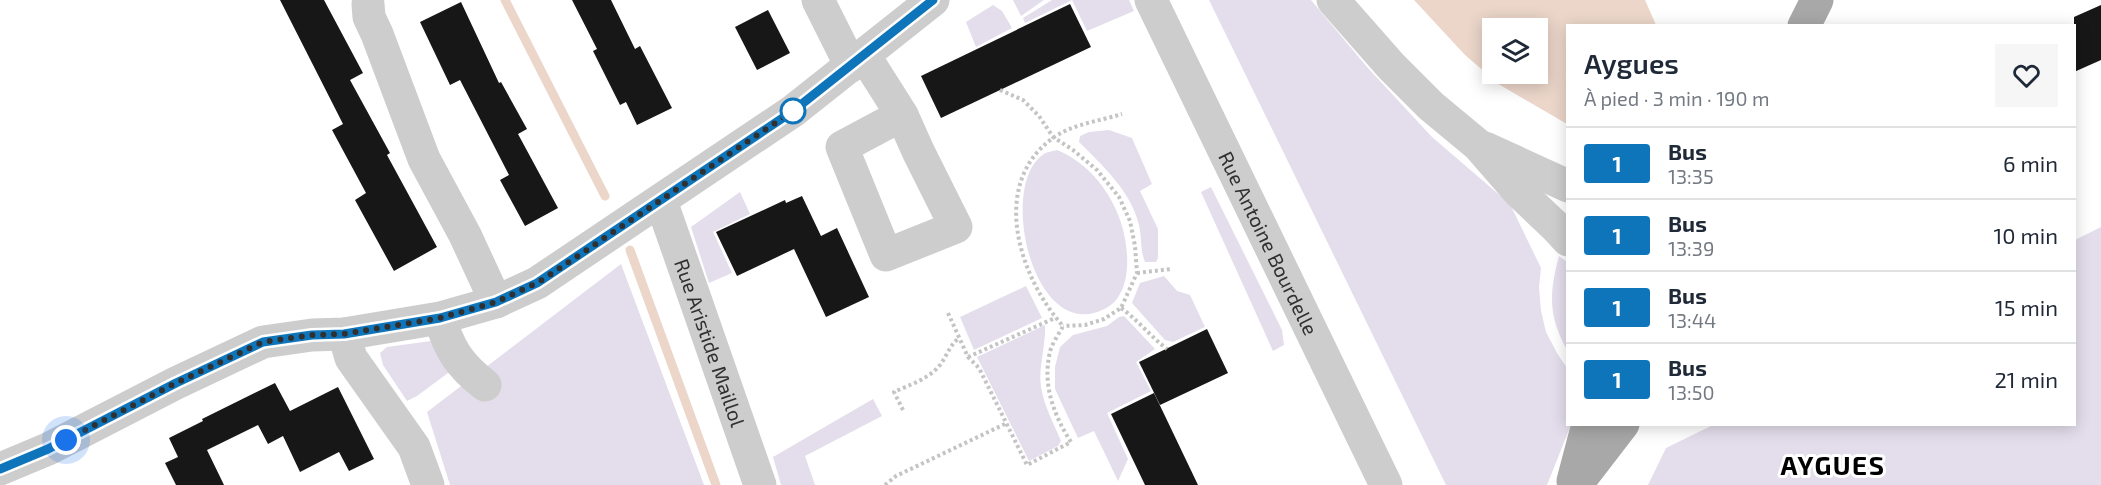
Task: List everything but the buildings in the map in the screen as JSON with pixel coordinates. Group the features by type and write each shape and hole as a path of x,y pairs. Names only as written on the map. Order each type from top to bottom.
{"main road":[{"path":"1805,24 1817,0"},
{"path":"1574,485 1588,426"},
{"path":"1574,485 1621,426"}],"street":[{"path":"818,0 858,60 902,115"},
{"path":"0,469 48,449 176,383 263,342 312,335 344,334 440,318 496,302 537,283 793,111 933,0"},
{"name":"Rue Antoine Bourdelle","path":"1151,0 1386,485"},
{"path":"1333,0 1399,74 1431,106 1478,145 1518,191 1566,238"},
{"path":"368,4 369,17 424,159 465,234 496,302"},
{"path":"1478,145 1566,185"},
{"name":"Rue Aristide Maillol","path":"661,201 760,485"},
{"path":"440,318 448,344 463,367 485,385"},
{"path":"344,334 351,358 414,447 428,485"}],"path":[{"path":"1000,90 1023,100 1039,116 1053,137 1097,170 1119,197 1130,221 1137,273 1121,308 1104,319 1084,325 1063,326"},
{"path":"1063,326 1035,285 1022,258 1016,234 1021,178 1032,157 1053,137 1070,129 1122,114"},
{"path":"1137,273 1171,269"},
{"path":"1121,308 1167,349"},
{"path":"948,313 968,357 979,368 1027,465 1071,442 1052,405 1047,380 1050,351 1063,326"},
{"path":"968,357 1055,317"},
{"path":"903,410 894,392 929,376 940,365 950,345 959,338"},
{"path":"885,485 896,476 1005,423"}],"shaded area":[{"path":"1013,0 1044,0 1021,16"},
{"path":"1052,0 1072,0 1025,23 1023,18"},
{"path":"1072,0 1129,0 1134,11 1087,31"},
{"path":"1209,0 1311,0 1367,67 1432,137 1510,204 1541,268 1539,287 1541,311 1546,332 1566,366 1566,426 1571,426 1547,485 1446,485"},
{"path":"1414,0 1645,0 1656,24 1566,24 1566,123 1499,84 1548,84 1548,18 1482,18 1482,70 1465,55"},
{"path":"993,5 1002,11 1012,28 976,47 966,22"},
{"path":"1109,130 1132,138 1152,184 1140,191 1158,229 1156,262 1145,262 1139,225 1123,190 1079,142 1080,136 1089,132"},
{"path":"1057,150 1088,170 1100,183 1118,215 1127,250 1125,279 1116,300 1108,307 1082,314 1060,306 1043,286 1030,258 1024,227 1023,197 1030,171 1044,154"},
{"path":"1211,187 1282,330 1284,345 1273,351 1201,192"},
{"path":"740,192 750,214 713,232 732,273 709,283 691,227"},
{"path":"2101,227 2101,485 1648,485 1666,448 1711,426 2076,426 2076,240"},
{"path":"1559,256 1566,261 1566,348 1553,315 1553,282"},
{"path":"621,264 704,485 450,485 427,412"},
{"path":"1164,276 1177,291 1190,295 1205,327 1173,342 1165,340 1132,303 1140,283"},
{"path":"1026,286 1042,318 974,350 960,317"},
{"path":"1124,316 1155,349 1136,362 1151,391 1107,413 1128,459 1118,481 1094,431 1078,438 1055,389 1055,367 1060,347 1073,335 1107,326"},
{"path":"1045,325 1040,372 1041,387 1061,441 1058,446 1029,461 977,357"},
{"path":"431,341 452,370 407,401 383,365 380,353 387,347"},
{"path":"873,399 882,416 805,456 815,485 781,485 773,457"}],"waterway":[{"path":"505,0 605,196"},
{"path":"630,250 716,485"}],"bus line":[{"name":"1","path":"0,469 48,449 218,362 263,342 312,335 344,334 440,318 496,302 537,283 793,111 933,0"}],"district":[{"name":"AYGUES","path":"1833,464"}],"route":[{"path":"66,440 218,362 263,342 312,335 344,334 440,318 496,302 551,274 793,111"}]}
